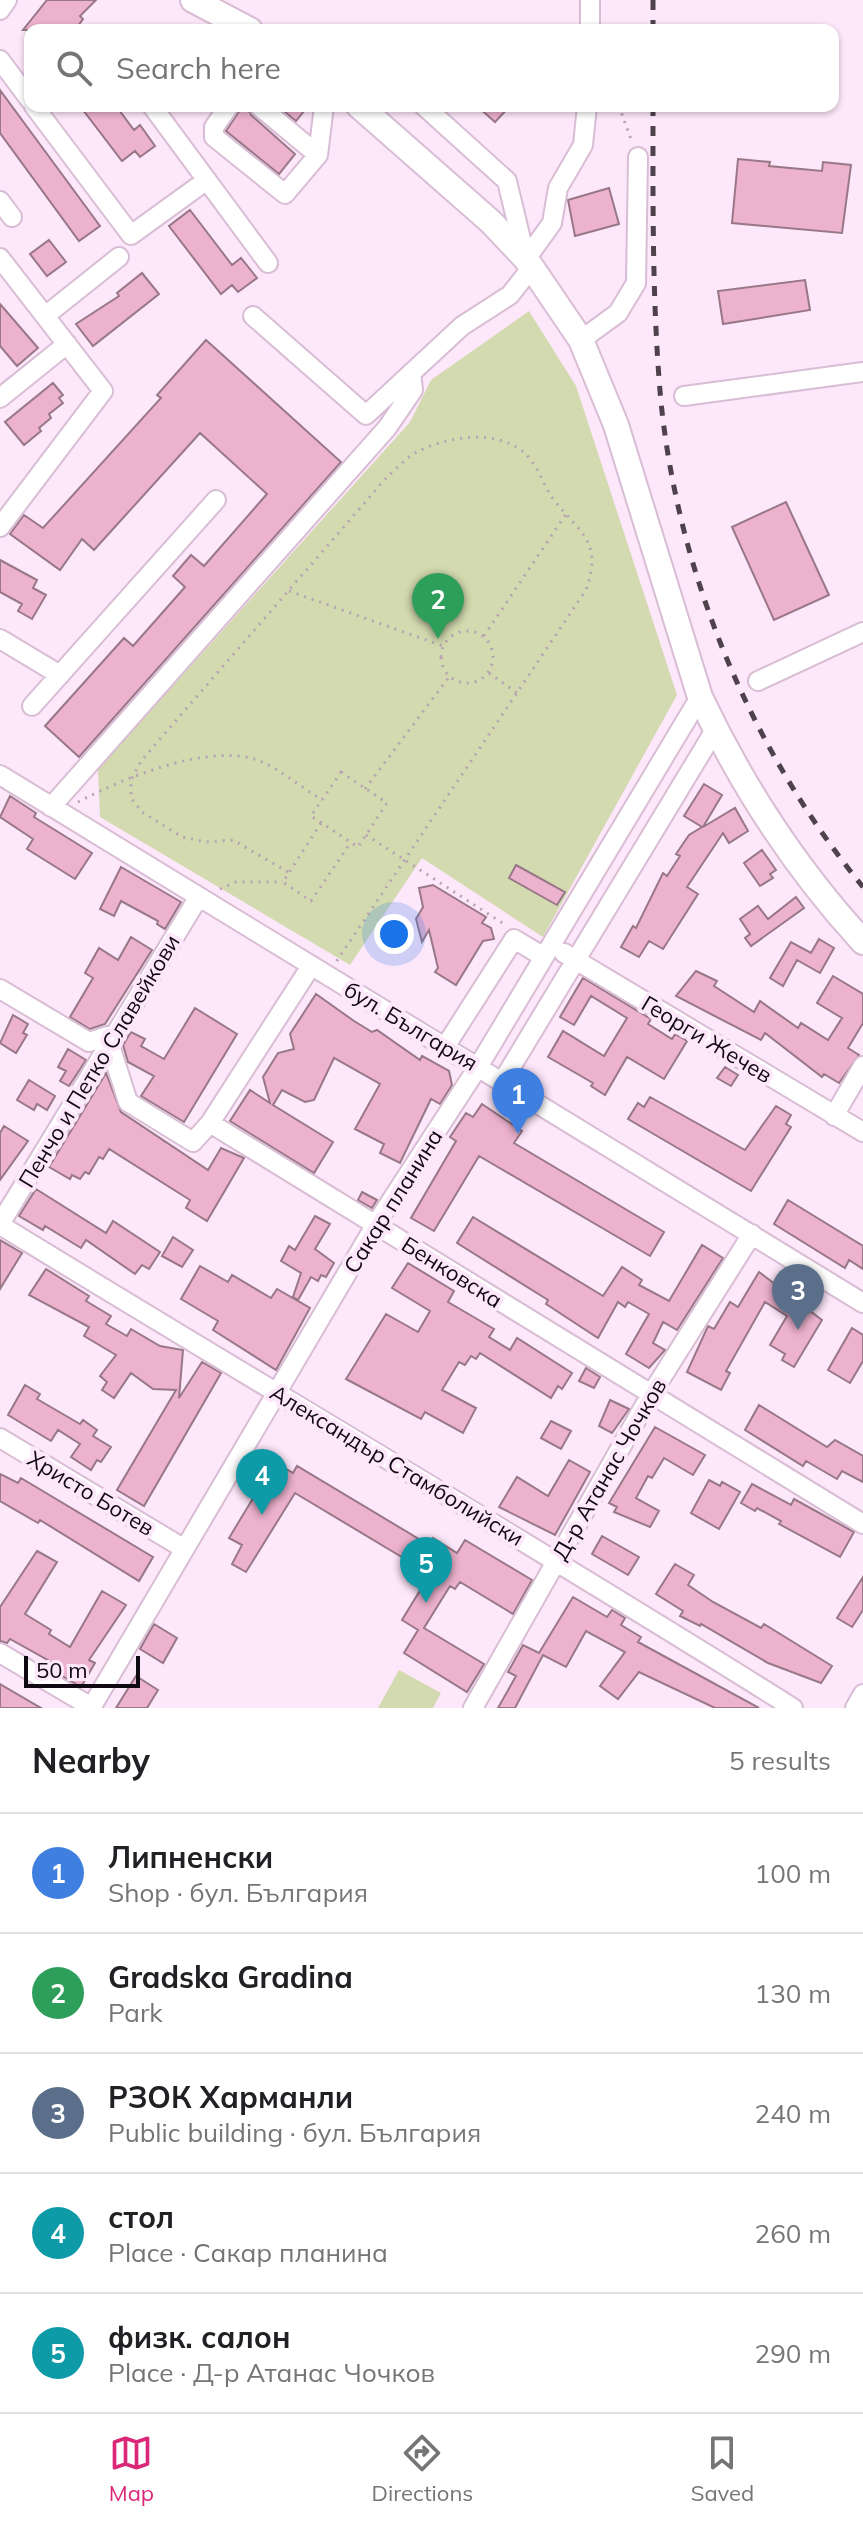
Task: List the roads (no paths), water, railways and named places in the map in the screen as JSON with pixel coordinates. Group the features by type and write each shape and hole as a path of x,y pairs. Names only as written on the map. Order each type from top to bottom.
{"main road":[{"path":"193,0 239,24"},
{"path":"366,112 441,176 529,263 581,340 616,425 700,697 715,730 791,854 863,942"}],"street":[{"path":"0,10 7,0"},
{"path":"590,0 590,24"},
{"path":"0,60 24,92"},
{"path":"39,112 131,235 207,180"},
{"path":"156,112 268,263"},
{"path":"225,112 214,127 214,137 285,194 318,155 322,112"},
{"path":"266,112 318,155"},
{"path":"431,112 507,181 529,263"},
{"path":"253,316 366,415 462,326 510,295 552,223 558,188 583,145 586,112"},
{"path":"581,340 618,313 636,283 638,157"},
{"path":"0,201 12,217"},
{"path":"45,316 119,257"},
{"path":"0,258 103,391 0,527"},
{"path":"0,398 67,344"},
{"path":"684,396 863,372"},
{"path":"55,810 387,428 413,390 411,373"},
{"path":"32,706 216,500"},
{"path":"758,681 863,632"},
{"path":"0,639 60,675"},
{"name":"Сакар планина","path":"92,1708 183,1548 376,1224 478,1067 700,697"},
{"path":"502,1082 715,730"},
{"name":"бул. България","path":"0,775 863,1303"},
{"name":"Пенчо и Петко Славейкови","path":"0,1225 198,898"},
{"name":"Георги Жечев","path":"445,1047 514,939 574,959 863,1132"},
{"path":"0,989 89,1042 107,1036 128,1102 193,1142 210,1123 319,970"},
{"path":"834,1116 863,1066"},
{"name":"Бенковска","path":"210,1123 863,1524"},
{"name":"Александър Стамболийски","path":"0,1225 276,1394 557,1559 793,1708"},
{"name":"Д-р Атанас Чочков","path":"473,1708 650,1396 752,1234"},
{"name":"Христо Ботев","path":"0,1438 183,1548"},
{"path":"0,1653 92,1708"},
{"path":"855,1708 863,1694"}],"railway":[{"path":"653,0 653,24"},
{"path":"653,112 658,365 670,468 685,533 727,660 755,720 787,779 863,887"}],"place":[{"name":"Gradska Gradina","path":"438,639"},
{"name":"Липненски","path":"518,1134"},
{"name":"РЗОК Харманли","path":"798,1330"},
{"name":"стол","path":"262,1515"},
{"name":"физк. салон","path":"426,1603"}]}
